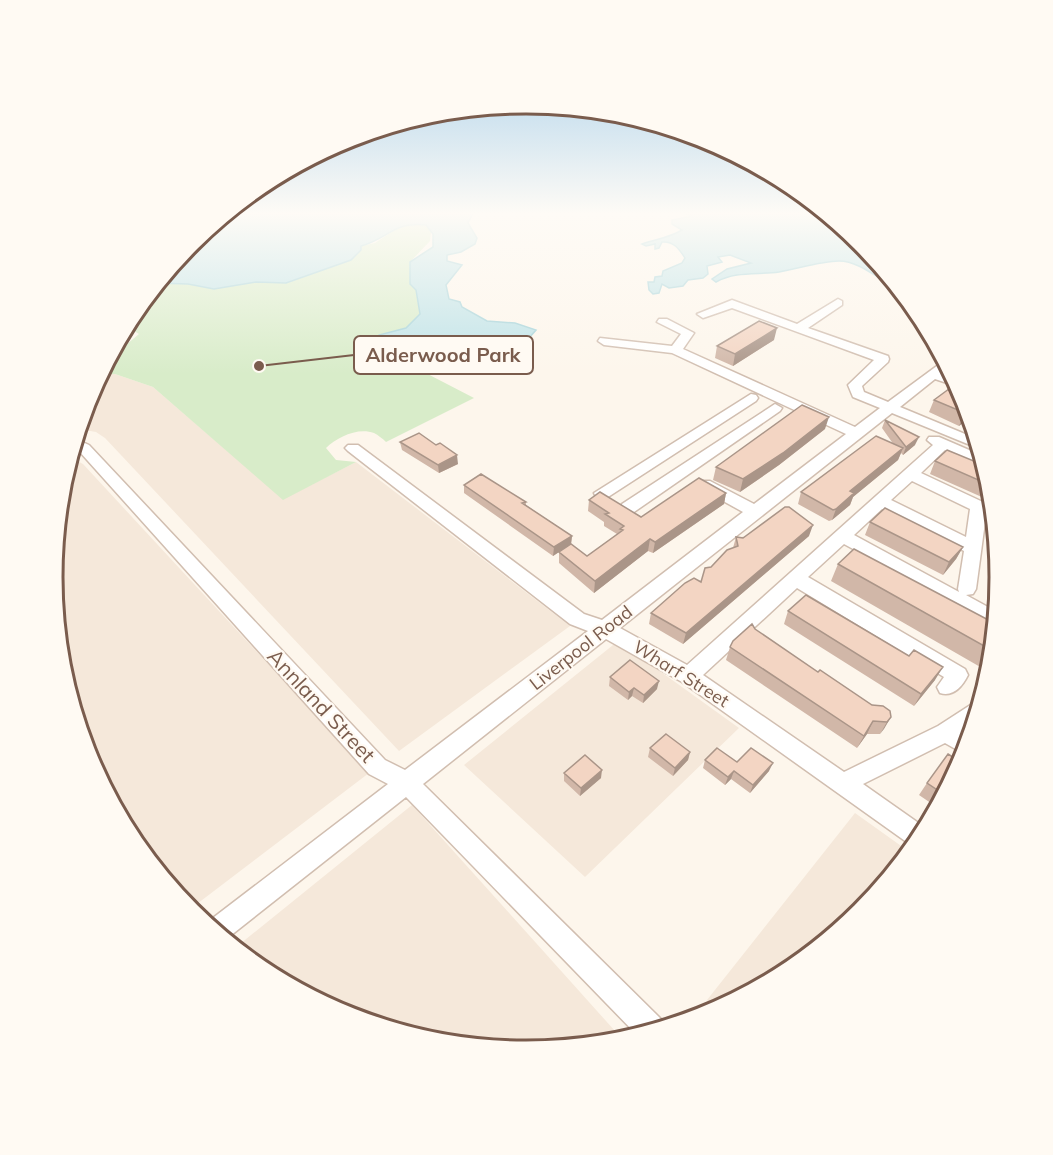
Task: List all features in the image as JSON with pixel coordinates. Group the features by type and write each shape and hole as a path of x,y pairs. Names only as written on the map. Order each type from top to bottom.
{"street":[{"path":"799,328 837,303"},
{"path":"703,314 732,304 883,359 855,385 858,394 969,442"},
{"path":"663,322 688,333 675,350"},
{"path":"603,341 675,350 856,433"},
{"name":"Liverpool Road","path":"222,927 406,781 940,368"},
{"path":"602,493 751,398"},
{"path":"628,508 775,408"},
{"path":"888,408 965,429"},
{"path":"888,408 943,444 974,458"},
{"path":"689,676 943,444"},
{"name":"Annland Street","path":"82,447 377,766 384,772 406,781 647,1025"},
{"name":"Wharf Street","path":"353,448 577,619 605,629 689,676 913,833"},
{"path":"657,458 755,512"},
{"path":"910,474 979,507 967,589"},
{"path":"880,501 973,548"},
{"path":"842,536 988,616"},
{"path":"797,579 958,675 947,687"},
{"path":"843,783 946,732 968,718"},
{"path":"946,732 960,741"}],"shaded area":[{"path":"110,374 153,387 283,499 356,462 570,626 399,751 105,438 96,432 88,431"},
{"path":"78,461 83,464 369,773 198,903 178,883 141,835 111,783 88,726 72,668 64,608 63,578 67,517"},
{"path":"618,641 739,728 585,877 464,765"},
{"path":"412,805 616,1032 557,1040 526,1041 466,1037 436,1032 349,1006 295,979 241,943"},
{"path":"855,813 903,847 854,905 809,945 758,979 710,1003 707,1000"}],"green space":[{"path":"332,267 410,267 410,284 416,290 420,314 406,328 379,335 378,343 389,354 474,398 386,442 368,431 355,432 336,440 326,448 336,460 356,462 283,500 153,387 110,374 126,345 139,334 134,331 141,320 169,283 214,289 256,282 286,283"}],"water":[{"path":"183,267 332,267 286,283 256,282 214,289 169,283"},
{"path":"410,267 460,267 446,285 449,299 460,302 462,307 487,321 515,323 536,330 520,348 481,360 439,364 389,354 378,343 379,335 406,328 420,314 416,290 410,284"},
{"path":"673,267 707,267 708,274 703,278 688,280 683,286 669,288 662,284 659,293 653,294 649,290 648,282 654,282 655,277 662,276 663,271"},
{"path":"735,267 803,267 779,272 739,275 716,282 712,279 727,269"},
{"path":"861,267 870,267 880,278"}],"building":[{"path":"759,321 777,328 735,354 717,346"},
{"path":"950,388 959,410 934,400"},
{"path":"802,405 829,417 783,453 743,479 716,467"},
{"path":"885,420 919,437 906,447"},
{"path":"419,433 436,445 440,443 457,455 438,465 400,442"},
{"path":"876,436 903,448 850,491 854,493 836,509 833,510 801,492"},
{"path":"947,450 975,461 979,480 935,461"},
{"path":"481,474 526,502 522,503 572,536 554,547 464,485"},
{"path":"699,478 726,493 655,542 650,539 595,581 559,552 571,544 587,556 623,530 620,529 624,526 589,500 600,492 641,517"},
{"path":"785,507 789,507 813,525 686,633 651,613 685,583 694,578 701,582 705,568 711,567 727,550 738,546 736,537 743,538"},
{"path":"885,508 963,547 949,562 870,522"},
{"path":"854,549 988,620 985,646 838,564"},
{"path":"806,595 909,656 914,650 943,667 921,694 788,611"},
{"path":"752,624 755,629 818,672 820,670 872,705 883,706 890,711 891,717 887,722 873,721 864,736 730,647 733,641"},
{"path":"630,660 659,681 644,695 634,688 629,692 610,677"},
{"path":"666,734 690,752 675,768 650,748"},
{"path":"717,748 737,762 751,748 773,763 753,785 734,771 728,777 705,760"},
{"path":"948,754 954,758 938,790 927,783"},
{"path":"585,755 602,770 581,788 564,773"}],"place":[{"name":"Alderwood Park","path":"259,366"}]}
